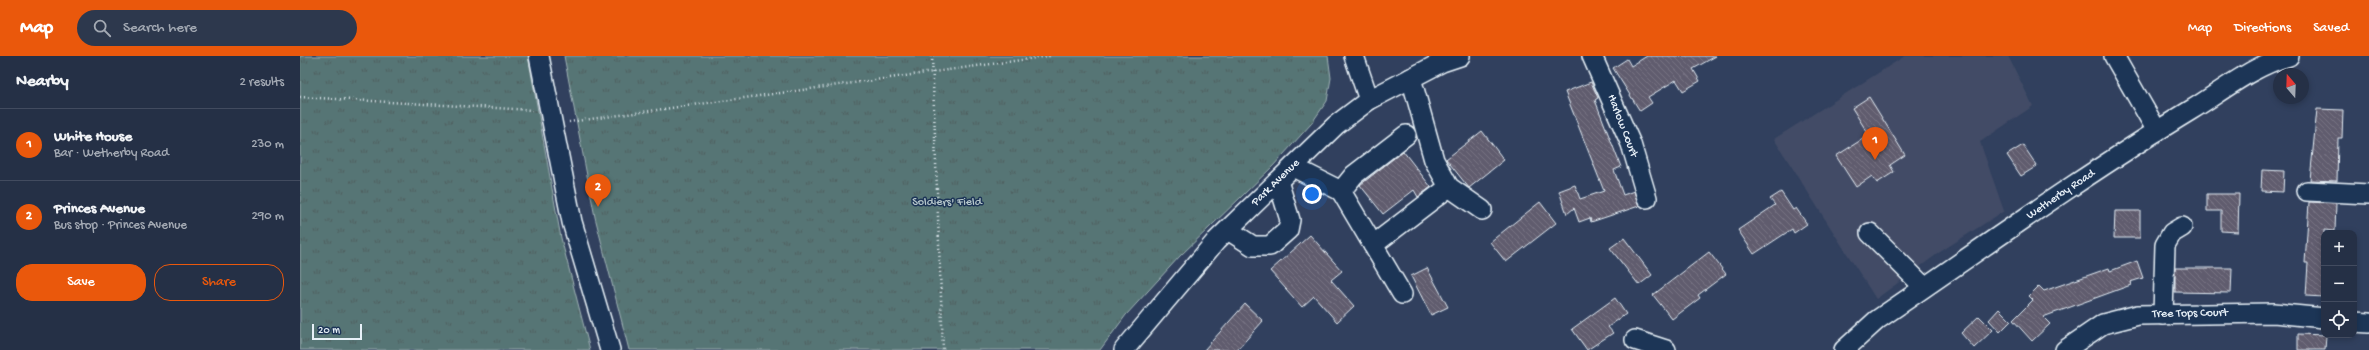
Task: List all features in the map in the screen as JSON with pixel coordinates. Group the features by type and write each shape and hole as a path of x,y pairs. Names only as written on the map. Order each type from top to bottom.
{"street":[{"path":"539,56 572,222 610,350"},
{"path":"1354,56 1369,100"},
{"name":"Park Avenue","path":"1124,350 1228,230 1336,126 1369,100 1410,78 1460,56"},
{"name":"Harlow Court","path":"1592,56 1631,144 1646,198"},
{"path":"2114,56 2157,131"},
{"name":"Wetherby Road","path":"1844,350 1876,320 2157,131 2282,57"},
{"path":"1410,78 1434,160 1449,187 1482,210"},
{"path":"1341,191 1354,175 1406,135"},
{"path":"1294,166 1341,191 1402,294"},
{"path":"1228,230 1253,246 1270,246 1288,230 1290,220 1278,182"},
{"path":"1373,245 1449,187"},
{"path":"2307,192 2369,194"},
{"path":"2163,315 2165,245 2172,233 2182,227"},
{"path":"1870,233 1924,287"},
{"name":"Tree Tops Court","path":"2066,350 2103,324 2138,315 2274,313 2321,318"},
{"path":"2357,322 2369,323"},
{"path":"1635,340 1666,350"}],"path":[{"path":"932,56 943,350"},
{"path":"300,97 510,107 551,118 635,113 1050,56"}],"shaded area":[{"path":"1905,56 2008,56 2033,106 1980,142 2004,211 1940,252 1876,299 1774,139"}],"green space":[{"path":"300,56 528,56 561,238 590,350 300,350"},
{"name":"Soldiers' Field","path":"564,56 1328,56 1331,78 1327,101 1311,124 1273,166 1180,256 1126,315 1100,350 629,350 595,217"}],"building":[{"path":"1647,56 1716,56 1693,69 1700,81 1683,91 1676,80 1648,97 1652,103 1640,111 1613,68 1627,59 1631,66"},
{"path":"1591,82 1598,98 1595,100 1621,167 1614,170 1623,195 1634,191 1639,206 1591,222 1590,218 1579,222 1574,208 1567,214 1559,191 1575,185 1580,199 1604,191 1565,92"},
{"path":"1869,97 1905,155 1890,165 1894,172 1877,183 1872,176 1856,187 1836,156 1869,135 1852,108"},
{"path":"2317,109 2343,110 2342,138 2338,138 2337,181 2310,180"},
{"path":"1482,131 1504,160 1469,188 1446,159"},
{"path":"2023,145 2037,166 2021,176 2007,155"},
{"path":"1403,151 1431,187 1418,197 1414,190 1383,214 1360,185"},
{"path":"2262,170 2284,171 2283,192 2261,191"},
{"path":"1781,192 1793,210 1796,208 1807,224 1794,233 1792,229 1754,254 1738,230 1775,205 1770,199"},
{"path":"2207,194 2239,194 2238,232 2221,231 2221,211 2207,211"},
{"path":"1540,202 1556,223 1506,262 1490,242"},
{"path":"2309,202 2336,203 2335,230 2321,230 2321,297 2306,296 2308,263 2305,263"},
{"path":"2115,211 2140,211 2140,238 2114,238"},
{"path":"1310,235 1342,271 1331,280 1354,306 1337,322 1314,296 1302,307 1270,271"},
{"path":"1624,238 1652,275 1639,285 1610,248"},
{"path":"1709,252 1726,274 1698,295 1700,298 1672,319 1653,295"},
{"path":"2137,261 2143,278 2130,282 2131,285 2043,317 2050,324 2032,341 2013,320 2033,300 2029,296 2039,286 2044,291 2109,268 2110,271"},
{"path":"1427,268 1448,307 1431,315 1411,276"},
{"path":"2175,268 2232,268 2231,293 2175,292"},
{"path":"1615,298 1626,314 1608,327 1613,333 1587,350 1572,329"},
{"path":"1245,304 1263,321 1237,350 1204,350"},
{"path":"1999,309 2011,321 2000,332 1989,320"},
{"path":"1979,316 1993,330 1974,348 1961,333"},
{"path":"2298,334 2321,335 2321,338 2326,338 2325,350 2298,350"}],"place":[{"name":"White House","path":"1875,160"},
{"name":"Princes Avenue","path":"598,207"}]}
